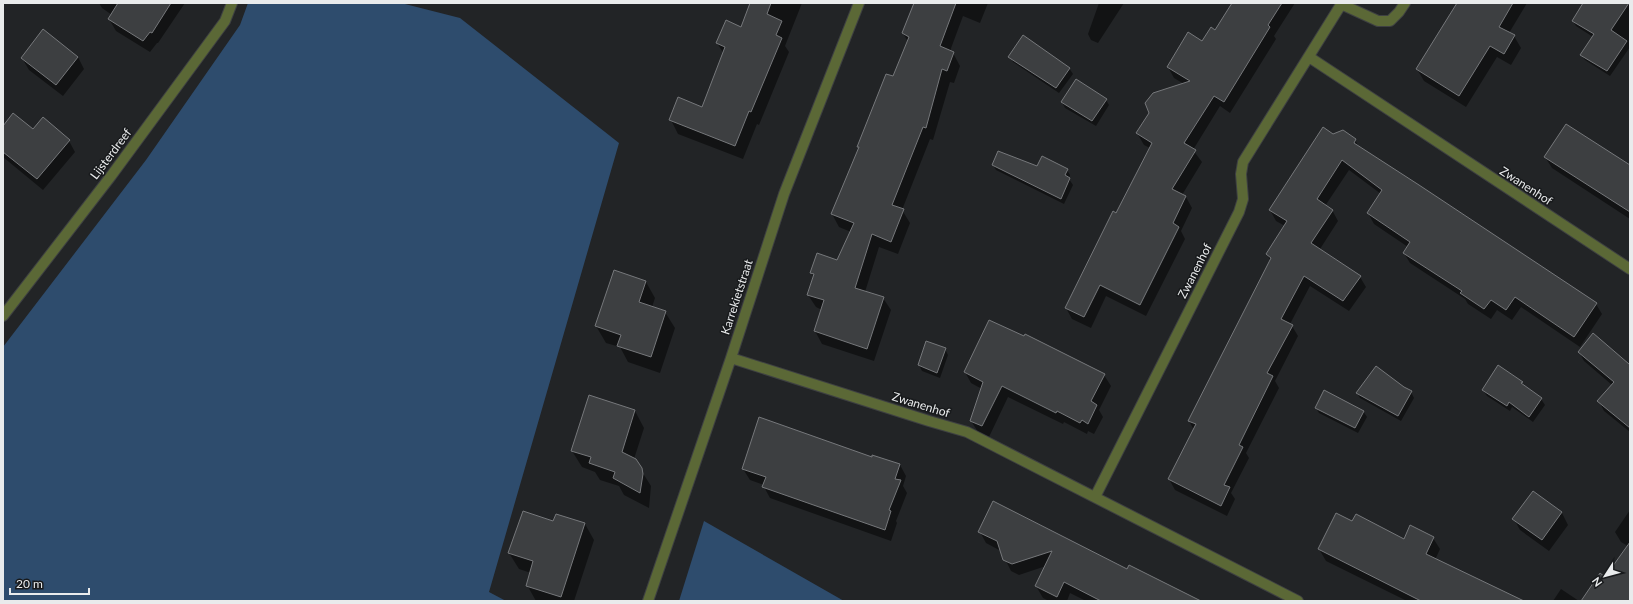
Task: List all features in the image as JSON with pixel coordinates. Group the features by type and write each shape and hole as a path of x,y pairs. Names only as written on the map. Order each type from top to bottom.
{"street":[{"name":"Lijsterdreef","path":"3,316 125,158 225,21 232,3"},
{"name":"Karrekietstraat","path":"648,601 731,358 784,194 859,3"},
{"name":"Zwanenhof","path":"1095,497 1239,212 1242,199 1241,174 1243,162 1341,4 1378,21 1390,21 1405,3"},
{"name":"Zwanenhof","path":"1308,57 1630,269"},
{"name":"Zwanenhof","path":"731,358 967,432 1298,601"}],"shaded area":[{"path":"248,3 401,3 460,18 619,143 489,592 506,601 3,601 3,347 146,160 240,25"},
{"path":"704,521 844,601 679,601"}],"building":[{"path":"118,3 171,3 152,33 150,32 143,41 108,19"},
{"path":"750,3 771,3 767,14 782,21 776,35 782,38 735,146 669,120 678,97 702,107 725,47 716,43 726,20 741,27"},
{"path":"914,3 956,3 940,46 954,52 947,71 942,69 926,128 923,127 892,205 904,209 891,242 872,234 855,288 884,297 867,349 814,331 824,300 807,295 814,274 810,273 817,253 837,260 854,223 831,214 859,147 857,147 886,74 893,76 909,37 902,33"},
{"path":"1232,3 1282,3 1268,25 1270,27 1224,102 1214,96 1184,143 1196,150 1172,189 1186,196 1173,223 1179,227 1140,305 1100,285 1084,317 1065,308 1113,211 1116,213 1152,143 1136,133 1149,113 1145,103 1153,93 1190,81 1167,67 1188,32 1202,41 1211,27 1215,30"},
{"path":"1457,3 1513,3 1499,27 1515,35 1504,54 1490,46 1459,96 1416,69"},
{"path":"1583,3 1629,3 1611,30 1627,41 1607,71 1580,55 1594,34 1572,21"},
{"path":"43,29 78,57 56,85 21,58"},
{"path":"1023,35 1070,68 1056,88 1008,57"},
{"path":"1076,79 1107,99 1092,121 1061,102"},
{"path":"13,113 33,129 43,117 70,140 37,179 3,152 3,126"},
{"path":"1566,124 1630,165 1630,212 1544,157"},
{"path":"1323,127 1333,134 1343,130 1356,139 1354,143 1597,303 1574,337 1515,297 1506,310 1491,300 1484,309 1460,293 1462,291 1403,253 1410,242 1367,213 1382,190 1342,160 1317,199 1333,210 1311,243 1361,276 1343,301 1304,276 1281,319 1293,325 1267,373 1273,376 1239,445 1243,447 1224,485 1230,487 1221,506 1168,479 1196,424 1188,421 1271,258 1266,254 1287,221 1269,210"},
{"path":"998,151 1037,166 1042,156 1068,169 1065,175 1070,178 1061,199 992,165"},
{"path":"614,270 646,281 639,302 666,311 651,357 617,346 621,335 595,326"},
{"path":"989,320 1024,336 1025,334 1105,374 1091,401 1097,405 1088,424 1082,420 1080,423 1057,411 1056,413 1002,386 982,426 970,421 983,382 964,372"},
{"path":"1593,333 1629,364 1630,363 1630,428 1597,401 1614,382 1578,352"},
{"path":"926,341 946,348 937,373 918,365"},
{"path":"1498,365 1523,382 1521,383 1542,398 1529,417 1509,402 1507,406 1482,390"},
{"path":"1376,366 1404,387 1412,391 1398,416 1356,393"},
{"path":"1324,390 1364,411 1355,428 1315,408"},
{"path":"589,395 635,410 622,452 636,459 642,468 643,474 640,493 613,478 615,472 589,463 591,457 571,451"},
{"path":"759,417 872,457 872,455 900,464 895,479 901,480 889,510 891,511 885,530 762,487 766,477 742,469"},
{"path":"1533,491 1562,512 1542,540 1512,519"},
{"path":"993,501 1127,569 1129,565 1201,601 1101,601 1064,582 1057,597 1035,586 1052,551 1012,564 1003,560 997,541 978,532"},
{"path":"523,511 553,521 556,514 585,523 561,597 526,586 533,561 508,553"},
{"path":"1336,513 1352,521 1356,514 1404,539 1410,525 1434,537 1426,554 1524,601 1421,601 1318,549"},
{"path":"1630,542 1630,601 1581,601 1600,573 1605,577"}]}
